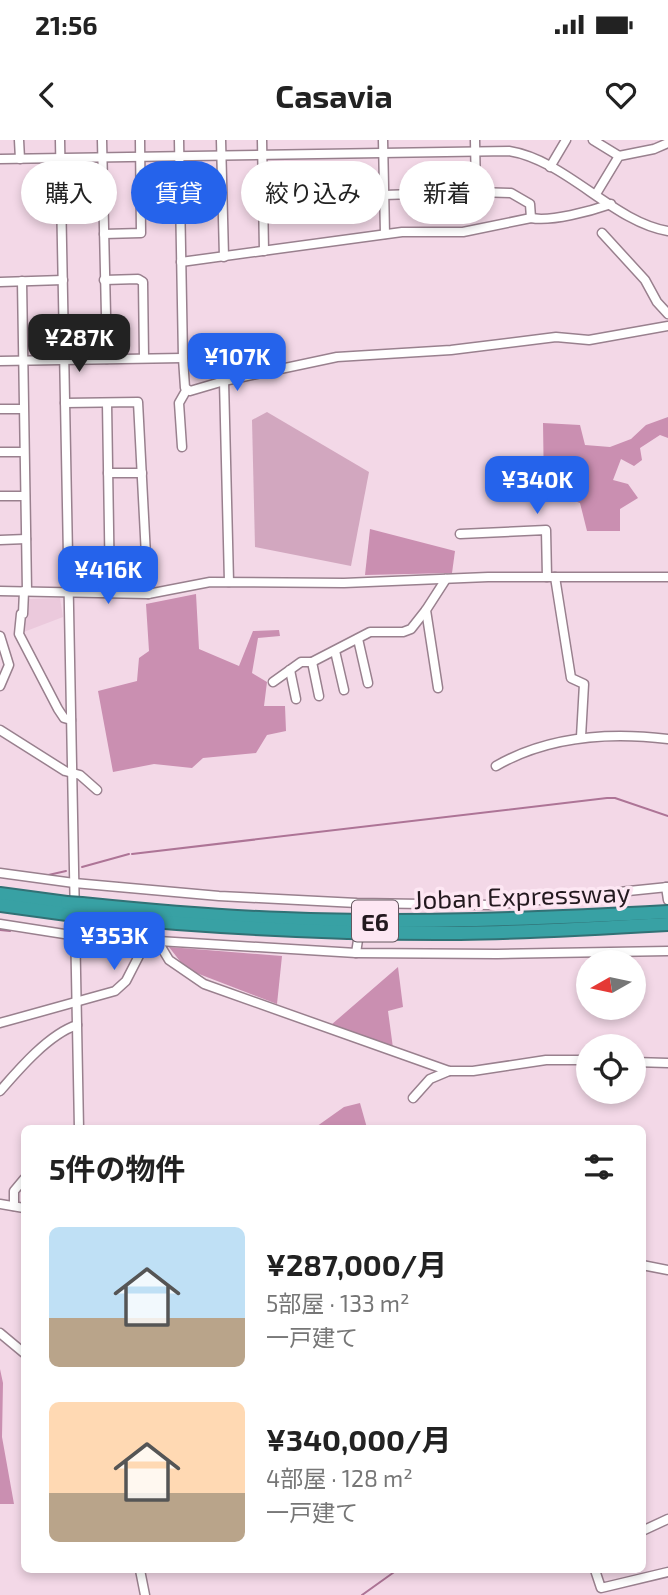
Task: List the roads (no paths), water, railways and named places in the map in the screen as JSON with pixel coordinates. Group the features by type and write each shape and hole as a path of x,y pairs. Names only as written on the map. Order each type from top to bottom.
{"highway":[{"name":"Joban Expressway","path":"0,894 67,908"},
{"name":"Joban Expressway","path":"0,905 67,908 284,930 370,933 462,933 668,925"},
{"name":"Joban Expressway","path":"83,910 371,921 462,921 668,912"}],"street":[{"path":"19,140 20,159"},
{"path":"60,140 79,1125"},
{"path":"102,140 107,359"},
{"path":"104,234 141,233 140,140"},
{"path":"179,140 184,388 190,391 224,381 337,358 452,350 556,337 589,340 668,327"},
{"path":"221,140 224,257"},
{"path":"262,140 262,161"},
{"path":"383,140 383,161"},
{"path":"475,140 475,161"},
{"path":"550,166 566,140"},
{"path":"593,140 619,156 654,149 668,143"},
{"path":"0,159 383,152 519,153 550,166 645,225 668,231"},
{"path":"596,194 619,156"},
{"path":"495,193 511,193 530,204 531,218"},
{"path":"181,262 385,234 463,232 531,218 541,219 596,209 611,204"},
{"path":"263,224 264,251"},
{"path":"385,224 385,234"},
{"path":"602,233 645,280 657,302 668,314"},
{"path":"104,280 138,279 143,282 144,358"},
{"path":"0,282 62,280"},
{"path":"22,281 26,591 19,634 58,709 64,718 71,720"},
{"path":"0,361 183,358"},
{"path":"224,381 229,582"},
{"path":"182,447 179,403 187,389"},
{"path":"107,402 110,592"},
{"path":"65,403 138,402 148,594"},
{"path":"0,409 23,409"},
{"path":"0,452 24,452"},
{"path":"108,473 142,473"},
{"path":"0,496 25,496"},
{"path":"460,534 546,530 551,577 571,678 584,684 581,737"},
{"path":"0,540 26,539"},
{"path":"0,591 148,594 188,585 229,582 358,583 446,579 668,577"},
{"path":"273,682 301,662 312,663 370,632 402,632 411,629 446,579"},
{"path":"426,610 438,688"},
{"path":"0,636 9,665 0,686"},
{"path":"358,639 368,683"},
{"path":"335,651 344,690"},
{"path":"312,663 319,696"},
{"path":"290,670 296,699"},
{"path":"0,730 65,772 88,781 97,790"},
{"path":"496,765 518,753 561,740 635,736 668,739"},
{"path":"0,873 74,883 219,896 358,903 490,905 667,887 668,900"},
{"path":"358,903 358,913"},
{"path":"0,924 77,936 356,953 668,951"},
{"path":"0,1023 115,991 126,981 147,940"},
{"path":"157,940 169,960 204,984 449,1071"},
{"path":"356,953 358,940"},
{"path":"0,1091 32,1056 77,1025"},
{"path":"413,1098 430,1079 449,1071 546,1060 576,1060"},
{"path":"646,1062 668,1063"},
{"path":"14,1206 14,1191 21,1183"},
{"path":"0,1204 21,1207"},
{"path":"646,1266 668,1270"},
{"path":"0,1334 21,1351"},
{"path":"646,1529 668,1519"},
{"path":"596,1573 601,1588 668,1572"},
{"path":"141,1573 145,1595"}],"waterway":[{"path":"132,854 607,798 615,798 668,816"},
{"path":"82,867 129,854"},
{"path":"44,876 66,871"},
{"path":"0,930 11,929"},
{"path":"362,1595 393,1573"}]}
